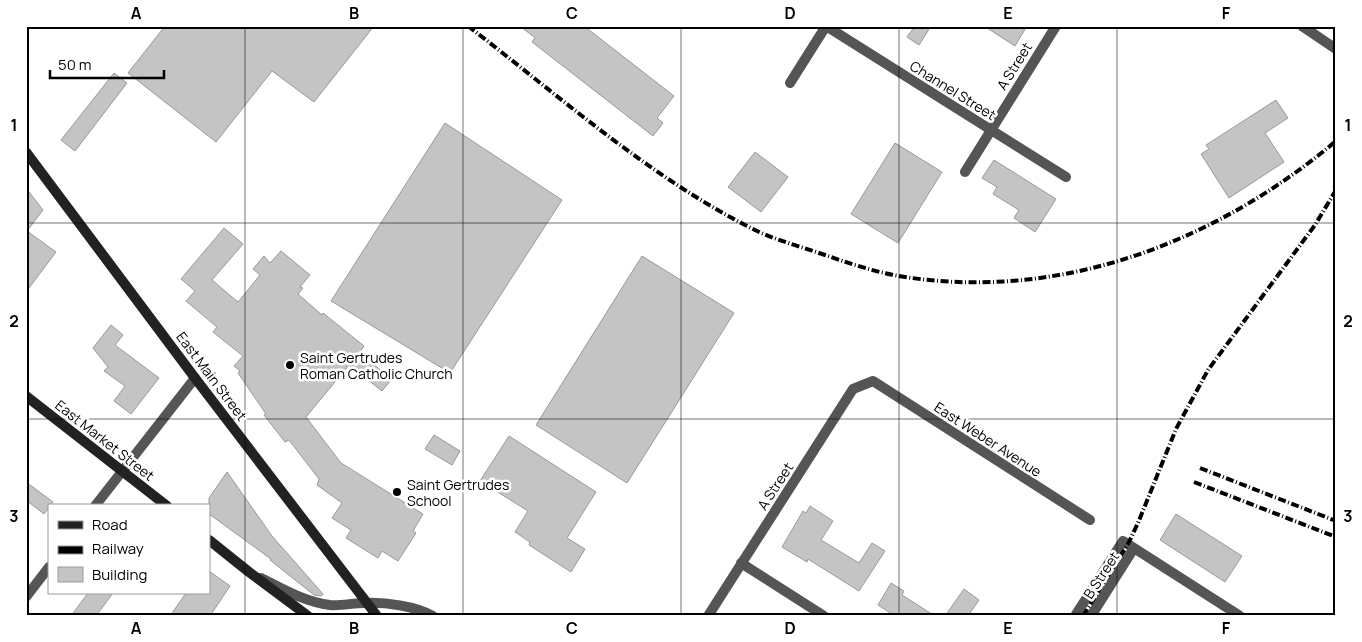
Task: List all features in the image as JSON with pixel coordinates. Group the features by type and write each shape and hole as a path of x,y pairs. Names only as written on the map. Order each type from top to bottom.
{"main road":[{"name":"East Main Street","path":"26,152 195,378 377,616"},
{"name":"East Market Street","path":"26,396 164,504"},
{"path":"210,541 308,616"}],"street":[{"name":"Channel Street","path":"826,26 1066,178"},
{"path":"790,83 826,26"},
{"name":"A Street","path":"964,172 1056,26"},
{"path":"1302,26 1336,49"},
{"path":"96,504 195,378"},
{"name":"A Street","path":"708,616 853,389 873,381"},
{"name":"East Weber Avenue","path":"873,381 1090,520"},
{"path":"1075,616 1123,541 1240,616"},
{"name":"B Street","path":"1091,616 1134,548"},
{"path":"742,564 824,616"},
{"path":"26,597 48,568"},
{"path":"249,572 313,602 332,605 367,603 404,607 427,612 433,616"}],"building":[{"path":"165,26 374,26 314,102 272,71 216,142 128,73"},
{"path":"520,26 584,26 674,96 657,118 663,123 653,136 532,42 535,38"},
{"path":"915,26 931,26 919,45 907,37"},
{"path":"984,26 1027,26 1015,46"},
{"path":"114,73 127,83 75,151 61,140"},
{"path":"1276,100 1288,118 1265,133 1284,162 1229,198 1201,154 1209,149 1206,145"},
{"path":"445,123 562,200 450,373 331,301"},
{"path":"895,143 942,172 898,243 851,214"},
{"path":"755,152 788,177 761,212 728,187"},
{"path":"994,160 1056,199 1035,232 1014,218 1019,210 993,194 997,187 982,178"},
{"path":"26,188 43,210 27,231 56,252 26,292"},
{"path":"224,228 243,244 212,280 238,302 260,275 253,269 264,256 270,263 281,251 310,275 300,287 303,288 298,294 322,315 323,313 364,346 359,353 392,379 382,391 349,365 306,417 341,463 423,514 413,531 416,533 398,561 382,551 378,558 346,538 351,530 332,518 342,503 317,485 319,479 289,440 285,442 264,415 266,414 238,373 240,371 234,366 243,356 213,332 217,327 186,301 195,291 181,279"},
{"path":"642,256 734,313 627,483 536,425"},
{"path":"111,325 123,335 115,345 159,378 131,414 114,401 125,386 104,371 108,367 93,348"},
{"path":"434,435 460,451 452,465 425,449"},
{"path":"509,436 596,492 567,538 585,549 571,572 529,545 530,542 515,532 528,511 480,481"},
{"path":"227,472 272,536 323,594 321,596 314,595 271,559 210,515 209,498"},
{"path":"26,482 53,502 48,504 48,509 44,514 26,500"},
{"path":"810,506 833,521 821,540 859,563 872,543 885,551 859,591 808,559 807,562 782,547 803,511 806,513"},
{"path":"1176,514 1242,556 1225,582 1160,540"},
{"path":"210,572 230,586 210,616 170,616 185,594 210,594"},
{"path":"891,583 904,591 902,595 935,616 895,616 878,605"},
{"path":"964,589 979,600 968,616 945,616"},
{"path":"87,594 112,594 96,616 71,616"}],"railway":[{"path":"468,26 638,158 673,183 710,205 756,231 775,239 865,268 905,277 964,282 1022,280 1079,271 1134,256 1188,235 1240,208 1289,177 1336,141"},
{"path":"1083,616 1128,544 1176,429 1208,370 1315,225 1336,190"},
{"path":"1200,468 1336,521"},
{"path":"1194,482 1336,537"}],"place":[{"name":"Saint Gertrudes Roman Catholic Church","path":"290,365"},
{"name":"Saint Gertrudes School","path":"397,492"}]}
